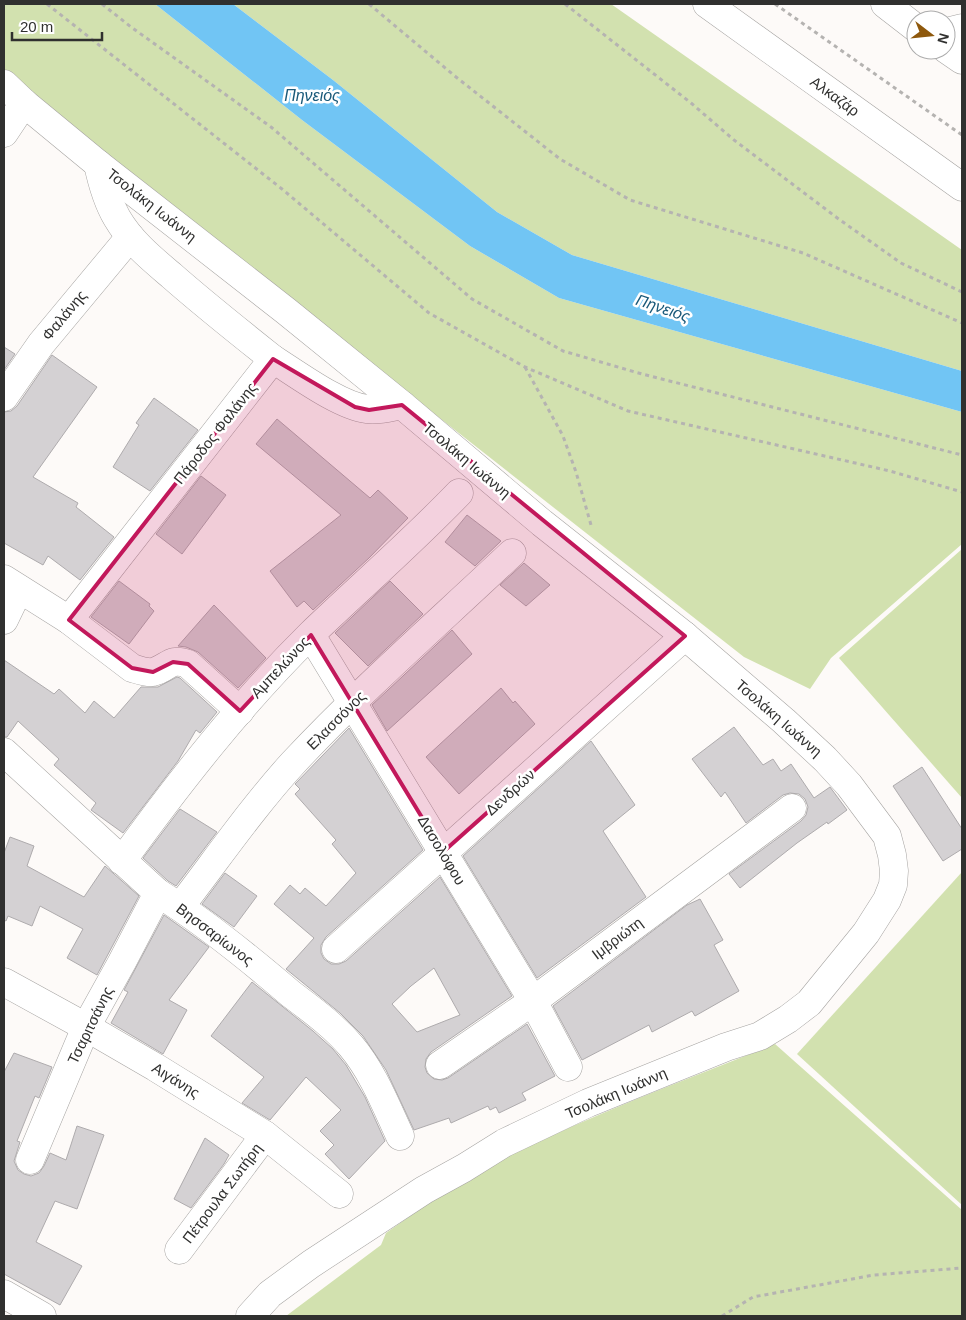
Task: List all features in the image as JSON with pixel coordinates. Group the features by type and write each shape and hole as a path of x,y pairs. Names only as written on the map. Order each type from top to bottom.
{"street":[{"name":"Αλκαζάρ","path":"707,4 962,187"},
{"path":"885,4 906,20"},
{"name":"Τσολάκη Ιωάννη","path":"4,84 24,103 98,164 286,311 402,405 564,541 685,636 825,759 849,785 886,836 892,855 893,884 887,900 866,933 809,1003 788,1019 760,1036 717,1051 588,1103 504,1143 424,1190 312,1264 270,1294 250,1316"},
{"path":"4,132 24,103"},
{"path":"98,164 109,202 130,237 143,251 207,307 274,359 316,386 355,407 369,410 402,405"},
{"name":"Φαλάνης","path":"4,397 41,344 130,237"},
{"name":"Πάροδος Φαλάνης","path":"69,620 274,359"},
{"name":"Αμπελώνος","path":"122,860 176,786 240,711 310,635 418,536 459,493"},
{"name":"Ελασσόνος","path":"180,907 266,795 294,763 352,703 512,553"},
{"path":"4,620 11,584 69,620 132,668 143,672 154,672 179,660 188,664 240,711"},
{"name":"Δασολόφου","path":"310,635 532,1001 568,1067"},
{"name":"Δενδρών","path":"336,948 685,636"},
{"name":"Βησσαρίωνος","path":"4,752 158,893 180,907 259,967 339,1033 370,1073 400,1136"},
{"name":"Ιμβριώτη","path":"440,1066 532,1001 792,808"},
{"name":"Τσαριτσάνης","path":"30,1160 86,1027 158,893"},
{"name":"Αιγάνης","path":"4,982 155,1067 265,1135 339,1194"},
{"name":"Πέτρουλα Σωτήρη","path":"179,1250 265,1135"},
{"path":"4,1294 42,1316"}],"path":[{"path":"47,4 282,189 429,313 525,367 628,411 890,471 962,492"},
{"path":"102,4 131,27 271,126 472,299 564,351 642,374 962,455"},
{"path":"369,4 456,77 560,159 630,200 803,253 962,324"},
{"path":"565,4 734,140 840,220 901,263 962,292"},
{"path":"775,4 962,135"},
{"path":"525,367 563,436 576,472 592,528"},
{"path":"722,1316 753,1297 874,1275 962,1268"}],"highlighted area":[{"path":"273,359 355,407 369,410 402,405 685,636 443,852 311,635 240,711 188,664 173,662 153,672 132,668 69,620"}],"green space":[{"path":"4,4 155,4 302,120 470,246 559,298 962,412 962,544 831,658 810,689 744,657 4,76"},
{"path":"233,4 611,4 962,250 962,371 572,255 497,212 333,80"},
{"path":"962,549 962,798 839,658"},
{"path":"962,872 962,1205 797,1054"},
{"path":"775,1044 962,1210 962,1316 286,1316 381,1245 386,1233 437,1197 477,1172 596,1116"}],"water":[{"name":"Πηνειός","path":"155,4 233,4 333,80 497,212 572,255 962,371 962,412 559,298 470,246 302,120"}],"building":[{"path":"4,347 15,354 4,370"},
{"path":"52,355 97,387 33,477 78,503 76,507 114,537 80,580 48,556 43,565 4,543 4,412 11,411 17,406"},
{"path":"154,398 198,430 150,491 113,467 139,425 136,423"},
{"path":"277,419 370,498 378,490 408,518 369,558 313,610 304,601 297,607 270,571 341,515 256,444"},
{"path":"201,476 226,495 182,554 156,534"},
{"path":"467,515 501,541 475,566 445,542"},
{"path":"524,563 550,585 526,606 500,585"},
{"path":"119,581 150,604 149,606 154,611 129,644 91,617"},
{"path":"390,581 423,614 368,666 335,633"},
{"path":"214,605 266,658 238,688 198,652 178,646"},
{"path":"452,630 472,654 387,731 372,705"},
{"path":"4,660 54,694 59,689 85,713 94,701 114,718 141,687 158,687 177,677 217,712 200,733 196,730 178,761 123,833 91,810 96,803 54,765 59,759 18,721 7,737 4,737"},
{"path":"501,688 513,703 515,701 535,724 459,794 426,757"},
{"path":"734,727 763,765 773,759 781,771 791,764 814,798 830,787 847,810 797,843 740,888 729,874 801,821 806,815 808,807 805,799 799,794 790,793 783,795 746,823 725,792 721,797 692,759"},
{"path":"349,728 423,850 326,937 321,945 321,953 324,959 331,964 339,964 346,961 440,877 512,996 431,1052 426,1059 425,1067 427,1073 434,1079 442,1080 448,1078 527,1024 555,1076 522,1093 526,1100 499,1113 496,1107 490,1110 488,1106 451,1123 449,1118 414,1130 386,1070 363,1036 340,1013 286,969 314,938 274,904 290,885 300,894 305,888 326,906 356,873 332,844 336,840 295,794 300,789 295,784","holes":["434,968 460,1015 417,1032 392,1004"]},
{"path":"591,741 635,805 603,831 646,897 537,978 463,856"},
{"path":"922,767 962,829 962,849 943,861 893,786"},
{"path":"180,809 217,832 176,886 143,858"},
{"path":"10,837 34,846 27,866 84,897 105,866 139,896 97,975 67,958 83,929 40,906 32,926 8,916 6,921 4,920 4,853"},
{"path":"225,873 257,896 234,927 202,904"},
{"path":"700,899 723,940 714,945 739,991 695,1016 692,1011 652,1032 649,1025 582,1060 553,1006 687,905"},
{"path":"164,915 209,947 169,1000 187,1010 163,1054 111,1023 128,992 124,990"},
{"path":"252,982 333,1049 346,1065 365,1097 385,1141 349,1179 325,1154 334,1145 320,1131 341,1110 306,1077 270,1120 242,1103 264,1077 211,1036"},
{"path":"14,1053 52,1067 39,1098 35,1096 17,1141 20,1142 14,1161 18,1170 31,1176 39,1173 50,1153 66,1160 77,1126 104,1135 77,1209 55,1201 36,1242 82,1266 60,1305 4,1274 4,1072"},
{"path":"205,1138 229,1155 191,1208 174,1199"}]}
